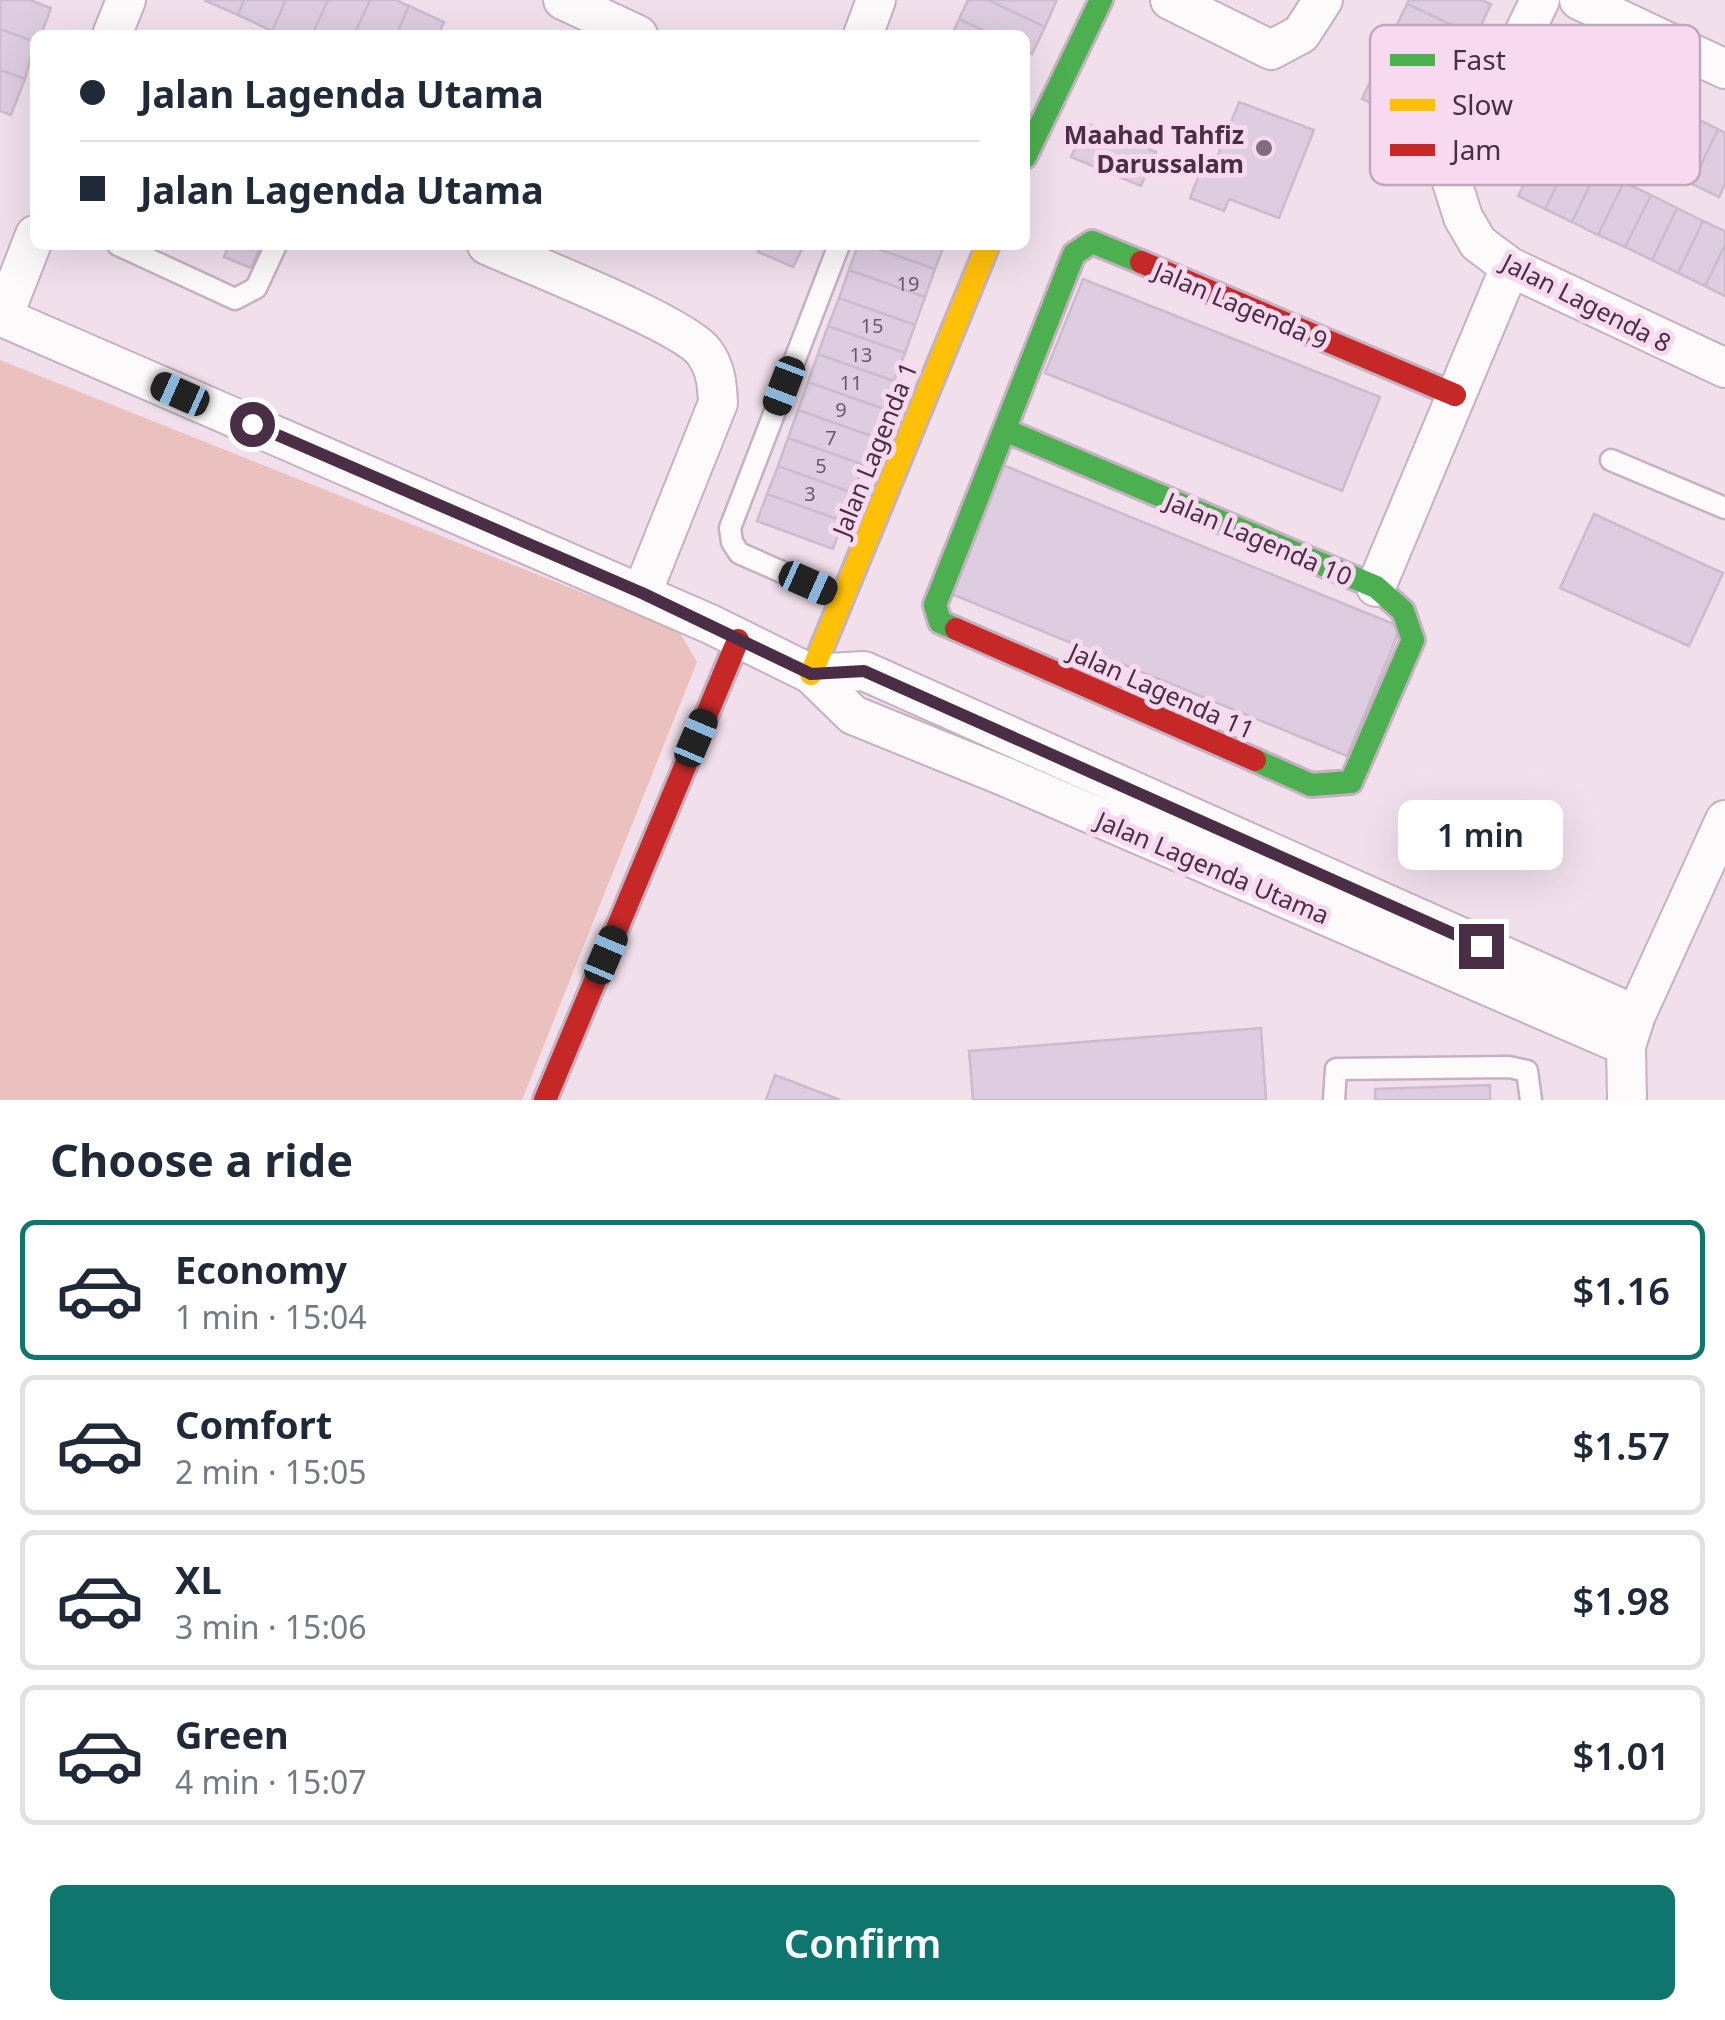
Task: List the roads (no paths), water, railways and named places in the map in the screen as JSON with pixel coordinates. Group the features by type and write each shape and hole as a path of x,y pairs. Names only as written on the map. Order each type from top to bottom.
{"street":[{"path":"114,30 126,0"},
{"path":"563,0 627,30"},
{"path":"1030,147 1101,0"},
{"path":"1170,0 1272,50 1300,34 1323,0"},
{"name":"Jalan Lagenda 8","path":"1528,25 1540,0"},
{"path":"1579,0 1632,25"},
{"path":"1700,57 1725,69"},
{"name":"Jalan Lagenda 8","path":"1453,185 1462,218 1478,243 1510,267 1725,368"},
{"name":"Jalan Lagenda 9","path":"1007,431 1074,254 1092,242 1455,395"},
{"path":"2,317 30,247"},
{"path":"498,250 672,328 702,348 716,373 718,403 642,593"},
{"name":"Jalan Lagenda 1","path":"811,674 986,250"},
{"path":"1455,395 1510,267"},
{"name":"Jalan Lagenda Utama","path":"2,317 642,593 811,674 864,671 1631,1030"},
{"name":"Jalan Lagenda 10","path":"1007,431 1376,587 1455,395"},
{"name":"Jalan Lagenda 11","path":"1007,431 936,605 940,622 1311,785 1351,782 1413,640 1403,611 1376,587"},
{"path":"545,1100 738,640"},
{"path":"1626,1100 1631,1030 1725,820"}],"lane":[{"path":"129,250 236,299 256,288 274,250"},
{"path":"837,250 730,528 739,553 842,598"},
{"path":"1610,460 1725,508"},
{"path":"1334,1100 1336,1069 1508,1067 1527,1070 1531,1100"}],"place":[{"name":"Maahad Tahfiz Darussalam","path":"1264,148"}]}
